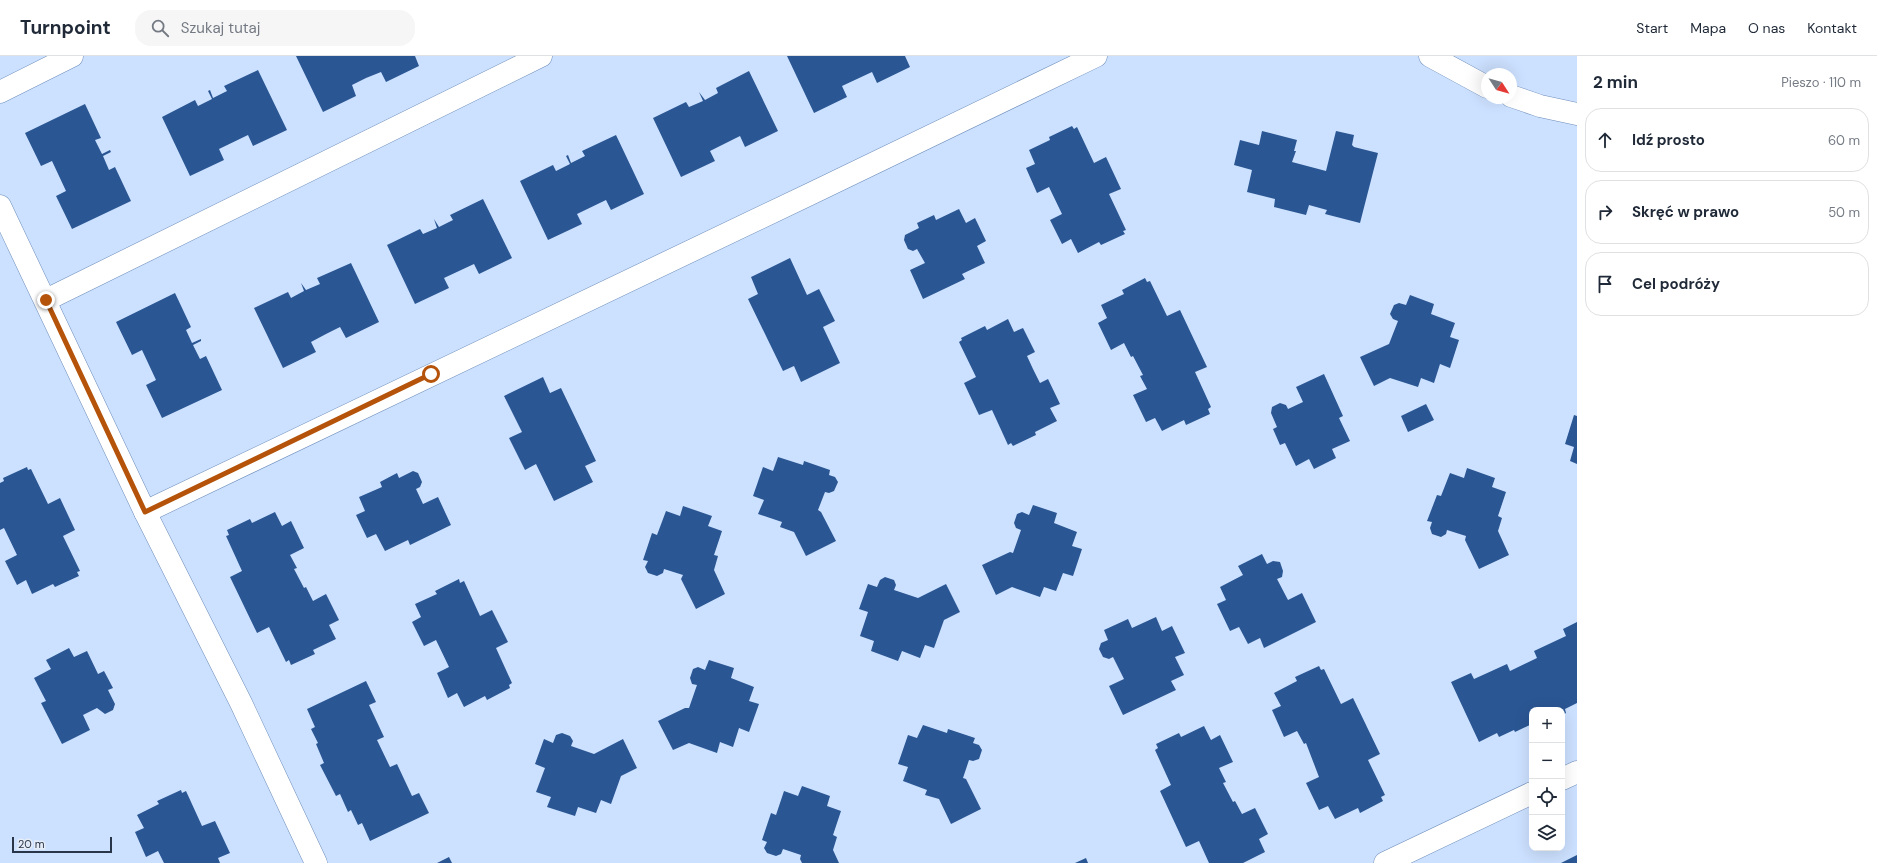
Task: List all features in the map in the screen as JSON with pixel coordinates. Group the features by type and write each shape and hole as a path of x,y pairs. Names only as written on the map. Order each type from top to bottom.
{"lane":[{"path":"0,92 72,56"},
{"path":"46,300 541,56"},
{"path":"145,512 431,374 822,189 1096,56"},
{"path":"1430,56 1481,84"},
{"path":"1517,98 1540,106 1577,114"},
{"path":"0,206 46,300 145,512 241,703 316,863"},
{"path":"1565,778 1577,772"},
{"path":"1385,863 1529,794"}],"building":[{"path":"296,56 415,56 419,66 386,82 381,72 366,78 352,85 356,96 323,112"},
{"path":"787,56 905,56 910,67 877,83 872,72 842,86 847,97 814,113"},
{"path":"258,70 287,130 253,146 248,135 219,149 224,160 190,176 162,117 195,100 198,106 212,99 208,91 210,90 213,98 227,91 224,86"},
{"path":"749,71 778,131 745,147 740,136 710,151 715,161 681,177 653,118 686,102 689,107 703,101 699,92 705,100 718,93 716,88"},
{"path":"85,104 101,138 95,140 102,154 110,150 111,152 103,156 109,170 115,167 131,201 72,229 56,196 66,191 52,161 41,166 25,133"},
{"path":"1072,126 1074,129 1077,127 1094,163 1106,157 1121,189 1109,194 1126,230 1123,231 1125,234 1101,245 1099,242 1078,253 1071,239 1062,244 1050,220 1062,214 1049,187 1037,193 1026,168 1035,164 1029,150 1050,140 1049,137"},
{"path":"1262,131 1297,140 1294,151 1296,151 1292,162 1326,171 1336,131 1354,135 1352,145 1354,147 1378,153 1360,223 1325,214 1327,210 1309,205 1306,215 1274,207 1275,199 1247,192 1252,170 1234,165 1240,140 1259,145"},
{"path":"616,135 644,194 611,210 606,200 577,214 582,224 548,240 520,181 553,165 556,171 570,164 566,156 568,155 571,163 585,156 582,151"},
{"path":"483,199 512,258 479,274 474,264 444,278 449,288 415,304 387,245 420,229 423,234 437,228 434,219 439,227 453,220 450,215"},
{"path":"959,209 966,223 975,218 986,241 977,246 985,263 962,274 965,279 923,299 910,270 925,263 917,249 913,251 908,249 904,240 905,235 919,228 917,223 934,215 936,220"},
{"path":"790,258 807,295 819,289 835,321 823,327 840,363 801,382 794,366 783,371 748,299 758,294 751,277"},
{"path":"351,263 379,322 346,338 340,327 311,342 316,352 283,368 254,308 288,292 291,298 304,291 301,283 306,290 320,284 317,278"},
{"path":"1145,278 1147,282 1150,281 1167,316 1180,310 1207,367 1195,372 1211,407 1208,409 1210,414 1186,425 1184,420 1162,431 1155,418 1146,422 1133,395 1147,389 1140,376 1143,375 1133,356 1131,357 1124,343 1111,350 1098,323 1107,318 1101,305 1124,294 1122,290"},
{"path":"175,293 191,327 186,330 192,343 201,339 201,341 193,345 200,359 206,356 222,390 162,418 146,385 156,380 142,350 132,355 116,322"},
{"path":"1410,295 1434,304 1431,314 1455,323 1450,337 1459,340 1450,368 1440,364 1434,383 1421,378 1418,387 1390,378 1374,386 1360,357 1389,344 1398,321 1393,319 1390,314 1394,305 1399,303 1406,305"},
{"path":"1008,319 1014,332 1023,328 1035,352 1027,356 1033,369 1040,383 1048,379 1060,404 1050,408 1057,421 1035,432 1036,435 1013,446 1011,443 1008,445 992,410 979,415 964,383 976,377 959,342 962,340 961,338 985,326 987,330"},
{"path":"1324,374 1343,416 1339,418 1350,441 1332,449 1336,458 1314,469 1309,459 1296,466 1285,443 1280,445 1273,429 1277,427 1271,413 1272,407 1280,403 1286,405 1288,409 1303,402 1296,387"},
{"path":"543,377 550,393 561,388 596,461 585,466 593,482 554,501 536,464 525,470 509,438 522,432 504,396"},
{"path":"1426,404 1434,420 1408,432 1401,416"},
{"path":"1574,415 1577,416 1577,464 1570,461 1574,447 1565,444"},
{"path":"778,457 803,465 804,461 830,470 829,475 835,477 838,482 834,491 829,493 825,492 818,510 821,512 836,541 806,556 794,532 780,527 782,522 758,514 764,500 753,496 763,467 773,471"},
{"path":"27,467 28,470 31,469 48,504 60,498 75,530 63,536 80,571 77,572 79,576 55,587 53,584 32,594 26,580 17,585 5,561 17,555 4,528 0,530 0,483 4,481 3,478"},
{"path":"1467,468 1495,478 1492,487 1506,492 1498,516 1502,518 1498,531 1509,555 1479,569 1465,540 1466,536 1447,530 1446,534 1441,537 1432,534 1430,528 1432,522 1427,521 1437,495 1441,496 1450,473 1464,478"},
{"path":"413,471 418,473 422,482 420,487 416,489 423,504 438,497 451,525 410,545 408,540 385,551 376,534 367,538 356,515 365,511 359,497 382,487 380,482 397,473 399,478"},
{"path":"1033,505 1057,513 1054,523 1077,532 1072,546 1082,549 1073,576 1063,573 1056,591 1044,587 1040,597 1012,587 996,595 982,565 1010,552 1013,553 1021,530 1016,528 1014,523 1017,514 1022,512 1029,515"},
{"path":"683,506 712,516 708,526 722,531 714,555 718,556 714,570 725,594 696,609 681,579 683,575 664,569 663,573 657,576 648,573 645,567 648,561 643,560 652,533 657,535 666,511 680,516"},
{"path":"275,512 282,526 291,521 304,548 290,555 297,568 294,569 304,588 306,587 313,601 326,594 339,620 329,625 336,639 313,650 315,654 291,665 289,660 286,662 269,627 257,633 230,577 242,571 226,536 229,535 227,530 250,519 252,523"},
{"path":"1262,554 1267,564 1273,561 1280,562 1283,571 1282,577 1277,579 1288,600 1302,593 1316,622 1264,648 1260,638 1248,644 1239,627 1230,631 1217,604 1226,600 1220,587 1243,575 1238,566"},
{"path":"885,577 894,580 896,585 894,590 918,598 946,584 960,612 944,620 934,648 925,645 920,658 902,651 898,661 871,651 874,641 860,636 868,612 859,609 868,584 877,587 880,580"},
{"path":"459,579 460,583 464,581 480,616 492,610 508,642 496,648 512,683 509,685 510,688 487,700 485,696 464,707 457,693 448,698 437,673 449,667 436,640 424,646 412,622 421,617 415,604 437,594 435,591"},
{"path":"1156,617 1162,631 1172,626 1185,653 1175,657 1184,675 1171,681 1176,690 1123,715 1109,686 1124,679 1113,657 1109,659 1103,657 1099,649 1101,643 1108,640 1104,630 1128,619 1132,628"},
{"path":"1577,622 1577,703 1565,709 1565,707 1529,707 1529,725 1499,737 1497,733 1479,742 1451,682 1471,673 1474,679 1507,664 1510,671 1537,658 1534,651 1566,636 1563,629"},
{"path":"69,648 74,657 87,651 98,674 104,671 113,688 108,690 115,704 113,710 105,714 97,708 83,715 90,730 62,744 41,703 46,701 34,678 51,669 46,660"},
{"path":"709,660 734,668 731,678 754,687 749,701 759,704 749,732 739,728 733,747 720,742 717,753 689,743 673,750 658,721 685,708 689,708 697,685 692,684 690,678 693,669 698,667 705,670"},
{"path":"1319,666 1321,670 1324,669 1341,704 1353,698 1380,754 1368,760 1385,795 1381,797 1383,801 1360,813 1358,808 1335,819 1328,806 1319,810 1306,783 1319,777 1306,743 1304,744 1297,731 1284,737 1272,710 1281,706 1274,693 1297,681 1295,677"},
{"path":"366,681 376,702 369,705 384,737 377,740 390,767 397,764 412,796 419,793 429,813 370,841 362,823 358,825 351,810 348,812 340,794 336,796 320,765 324,763 316,744 318,743 311,729 315,727 307,709"},
{"path":"923,725 947,733 948,729 975,738 973,743 979,745 982,750 979,759 973,761 969,760 963,778 966,779 981,809 951,824 939,799 925,795 927,790 903,781 908,767 898,764 908,735 917,738"},
{"path":"1204,726 1211,740 1220,735 1233,762 1219,768 1226,782 1223,783 1233,802 1235,801 1242,814 1255,808 1268,834 1259,839 1265,852 1243,863 1209,863 1199,841 1186,847 1160,791 1171,785 1155,750 1158,748 1156,744 1179,733 1181,737"},
{"path":"562,733 570,736 573,741 571,746 594,754 623,739 637,768 621,776 611,804 601,800 596,813 578,807 575,816 547,807 551,797 536,792 545,768 535,764 544,739 553,743 556,735"},
{"path":"802,786 830,796 827,806 841,811 833,835 837,837 833,850 839,863 802,863 800,859 801,855 783,849 781,854 776,856 767,853 764,848 767,842 762,840 771,813 776,815 784,791 798,796"},
{"path":"181,790 182,793 186,791 202,826 215,821 230,853 218,858 220,863 164,863 158,851 146,857 135,832 144,828 137,815 159,804 157,801"},
{"path":"1577,855 1577,863 1561,863"},
{"path":"449,857 452,863 437,863"},
{"path":"1086,858 1088,863 1075,863"}],"route":[{"path":"46,300 145,512 431,374"}]}
